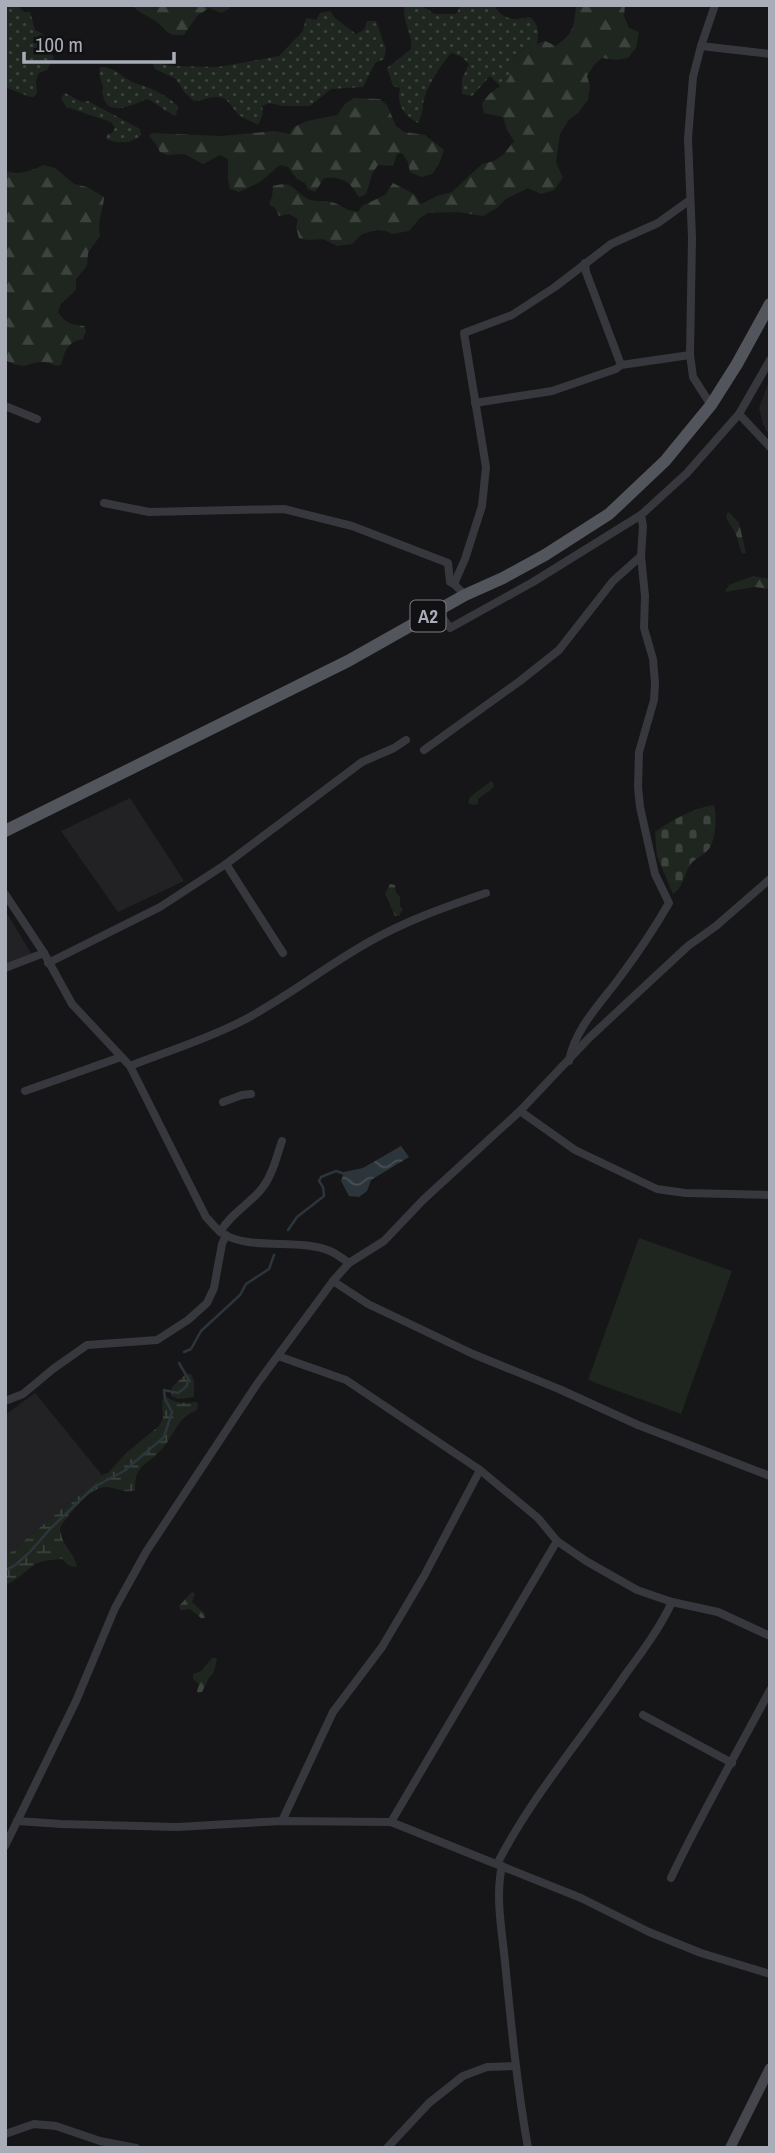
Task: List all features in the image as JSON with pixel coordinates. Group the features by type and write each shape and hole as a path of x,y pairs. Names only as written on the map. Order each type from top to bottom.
{"main road":[{"name":"A2","path":"5,831 348,661 437,610 545,555 609,514 665,461 711,405 770,304"},
{"path":"730,2148 770,2068"}],"street":[{"path":"711,405 693,377 690,355 692,239 688,138 693,77 715,5"},
{"path":"701,46 770,54"},
{"path":"454,584 482,506 486,467 464,333 512,315 555,287 611,244 658,223 690,200"},
{"path":"585,263 621,365"},
{"path":"475,403 552,391 621,365 690,355"},
{"path":"437,610 450,628 533,582 641,515 687,473 739,414 770,360"},
{"path":"5,406 37,419"},
{"path":"739,414 770,447"},
{"path":"104,503 149,512 285,509 307,514 352,526 448,563 450,582 465,595"},
{"path":"569,1061 571,1047 578,1033 621,976 669,903 655,874 638,787 639,752 654,700 655,683 653,659 644,628 641,515"},
{"path":"424,750 559,650 613,581 641,556"},
{"path":"48,963 160,907 226,864 362,762 406,740"},
{"path":"226,864 283,953"},
{"path":"5,1846 9,1829 17,1821 76,1701 115,1608 146,1552 278,1356 333,1281 349,1263 384,1241 423,1200 520,1111 589,1038 688,946 716,926 770,879"},
{"path":"130,1066 243,1020 304,985 369,942 431,911 486,893"},
{"path":"5,894 44,953 72,1004 130,1066 206,1217 223,1234 247,1241 314,1247 330,1251 349,1263"},
{"path":"5,968 44,953"},
{"path":"25,1091 121,1057"},
{"path":"223,1102 251,1094"},
{"path":"520,1111 575,1150 657,1189 685,1193 770,1195"},
{"path":"5,1401 23,1394 87,1345 157,1340 188,1320 207,1303 214,1288 225,1223 260,1192 268,1180 282,1141"},
{"path":"333,1281 368,1304 473,1354 638,1425 770,1476"},
{"path":"278,1356 346,1380 480,1470 538,1518 557,1541 636,1590 672,1602 718,1612 770,1636"},
{"path":"282,1821 333,1712 382,1647 424,1576 480,1470"},
{"path":"391,1822 557,1541"},
{"path":"528,2148 515,2066 499,1893 500,1865 527,1814 667,1615 672,1602"},
{"path":"671,1878 694,1828 770,1690"},
{"path":"643,1716 732,1763"},
{"path":"17,1821 177,1827 282,1821 391,1822 581,1898 649,1932 701,1953 770,1974"},
{"path":"387,2148 429,2103 463,2076 487,2067 515,2066"},
{"path":"5,2134 34,2124 56,2126 100,2141 136,2148"}],"shaded area":[{"path":"770,379 770,437 759,408"},
{"path":"130,798 184,881 118,912 61,831"},
{"path":"5,910 32,955 5,965"},
{"path":"35,1393 102,1475 5,1557 5,1415"}],"green space":[{"path":"5,5 17,5 24,12 30,12 35,30 43,34 54,58 47,70 39,73 36,81 37,93 34,97 5,87"},
{"path":"132,5 230,5 229,9 221,13 209,8 197,16 184,35 174,35"},
{"path":"405,5 421,5 434,14 456,14 461,5 494,5 501,14 509,18 530,17 538,29 537,44 523,49 514,57 513,72 508,82 500,86 490,76 472,96 462,94 462,79 469,64 462,57 451,53 430,85 418,123 402,109 399,100 400,88 393,86 387,68 411,49"},
{"path":"576,5 625,5 624,16 629,28 639,32 636,48 628,58 602,58 587,76 590,86 588,100 560,134 556,162 563,178 554,190 541,194 528,188 506,199 483,216 457,212 428,213 409,231 392,234 376,230 362,234 352,244 337,246 323,239 299,238 296,227 298,219 289,214 279,216 269,204 273,186 280,184 289,185 308,199 331,202 358,212 362,206 385,195 393,183 414,194 421,204 452,192 482,164 494,161 504,154 514,141 503,117 484,113 482,104 493,91 507,81 514,57 523,49 545,41 556,46 570,33"},
{"path":"330,11 356,34 364,30 367,21 376,21 386,49 384,59 375,63 363,87 331,89 310,106 269,103 262,106 263,114 258,125 242,117 221,97 194,101 176,79 155,69 152,62 172,66 218,67 279,56 303,31 306,18 316,20 320,13"},
{"path":"100,67 115,70 130,81 168,98 178,106 176,116 147,99 122,108 110,106 102,92"},
{"path":"65,93 82,102 88,101 140,129 141,135 125,142 106,139 107,134 112,133 115,128 111,122 66,107 61,98"},
{"path":"354,98 380,99 387,105 396,126 404,132 425,135 444,150 432,174 421,177 410,172 402,153 397,154 393,166 378,165 366,194 359,197 349,184 335,178 324,178 315,192 297,179 288,167 280,165 260,182 239,192 230,189 228,159 220,155 203,164 184,154 167,155 160,152 149,136 152,133 221,136 275,131 289,134 294,127 307,121 337,115 345,104"},
{"path":"44,165 55,168 74,184 87,187 104,197 100,236 88,253 87,266 76,279 76,290 61,304 58,312 69,322 84,326 86,331 83,339 73,342 61,365 39,362 23,366 5,360 5,170 20,173"},
{"path":"729,512 739,523 746,553 741,551 728,520 726,515"},
{"path":"753,576 770,579 770,589 755,587 725,592 729,585"},
{"path":"491,781 494,787 478,799 478,804 468,803 470,797"},
{"path":"714,805 715,828 711,846 690,865 681,885 673,894 657,856 655,832 683,815"},
{"path":"390,884 395,885 400,897 400,906 403,909 399,916 395,916 385,894"},
{"path":"639,1238 732,1271 681,1414 588,1380"},
{"path":"186,1374 191,1374 194,1381 194,1397 178,1399 171,1396 172,1387"},
{"path":"167,1397 177,1402 196,1402 197,1410 184,1418 163,1448 140,1469 135,1490 124,1491 107,1487 93,1491 80,1502 60,1527 77,1567 70,1566 62,1559 44,1561 5,1585 5,1557 102,1475 108,1473 126,1453 159,1426 163,1418 162,1400"},
{"path":"192,1592 195,1594 192,1602 205,1614 205,1618 190,1609 180,1610 179,1606"},
{"path":"212,1658 217,1660 213,1674 202,1692 198,1693 199,1684 193,1679 193,1674 201,1671"}],"water":[{"path":"401,1146 409,1157 371,1180 367,1191 359,1197 349,1196 341,1181 344,1172 363,1168"}],"waterway":[{"path":"288,1230 297,1217 324,1196 319,1181 321,1177 336,1171 345,1174"},
{"path":"184,1352 191,1349 201,1331 240,1295 246,1284 269,1269 274,1255"},
{"path":"5,1570 29,1553 94,1487 124,1471 164,1437 172,1412 165,1399 164,1390 178,1393 186,1387 189,1380 179,1363"}]}
